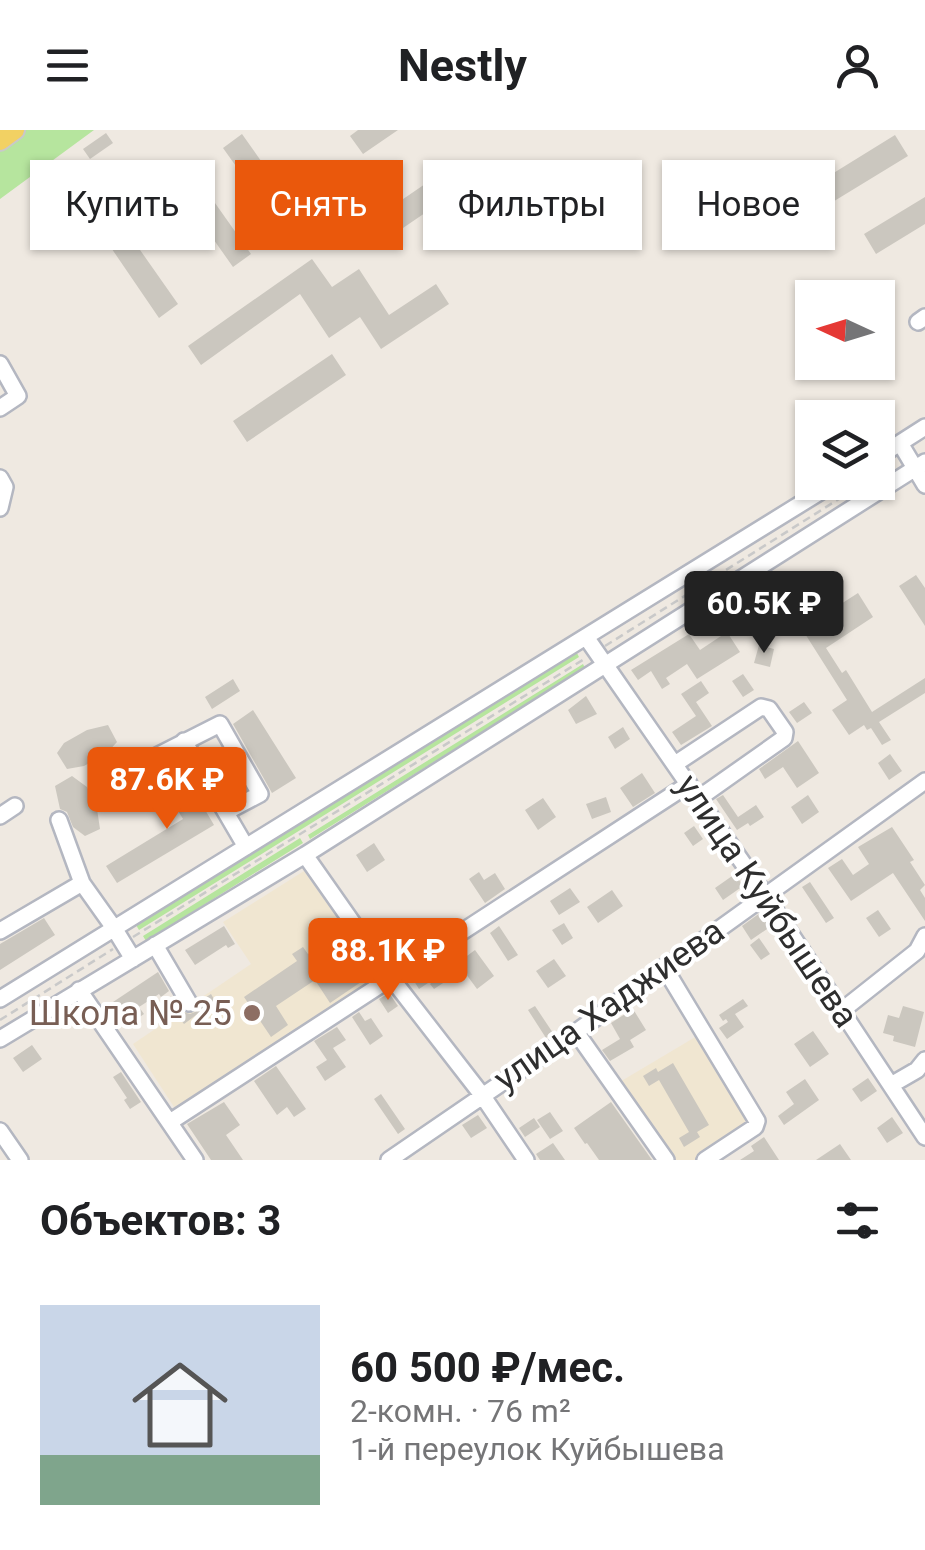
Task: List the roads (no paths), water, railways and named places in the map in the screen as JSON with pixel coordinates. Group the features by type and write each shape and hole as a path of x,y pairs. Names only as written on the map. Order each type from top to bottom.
{"main road":[{"path":"0,141 15,130"}],"street":[{"path":"0,364 18,396 0,408"},
{"path":"895,446 925,428"},
{"path":"900,443 920,466 925,485"},
{"path":"0,1039 305,854 601,659 920,466"},
{"path":"0,478 5,487 0,508"},
{"path":"0,999 807,500"},
{"name":"улица Куйбышева","path":"586,638 765,895 925,1137"},
{"path":"675,764 761,707 769,709 784,738 699,798"},
{"path":"145,762 220,724 260,794 226,812"},
{"path":"184,741 246,847"},
{"name":"улица Хаджиева","path":"389,1160 576,1032 925,780"},
{"path":"170,1122 689,784"},
{"path":"0,816 15,806"},
{"path":"58,820 82,883 133,959"},
{"path":"305,854 526,1160"},
{"path":"0,931 82,883"},
{"path":"155,945 188,1003"},
{"path":"840,1012 922,950"},
{"path":"664,968 757,1121 706,1160"},
{"path":"79,990 195,1160"},
{"path":"576,1032 666,1160"},
{"path":"891,1085 917,1070 925,1060"},
{"path":"0,1130 20,1160"}],"place":[{"name":"Школа № 25","path":"252,1013"}]}
